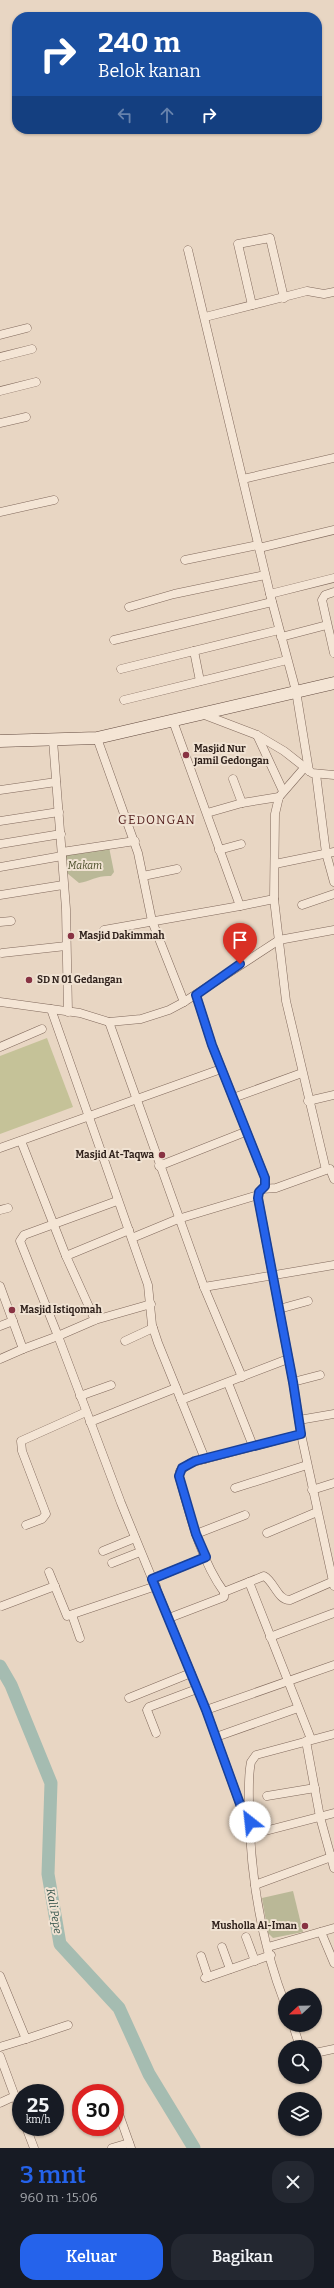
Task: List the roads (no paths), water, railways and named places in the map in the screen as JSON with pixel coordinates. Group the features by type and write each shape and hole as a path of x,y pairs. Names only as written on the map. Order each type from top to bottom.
{"street":[{"path":"252,305 238,244 270,238 284,298"},
{"path":"188,250 265,575 296,691 310,771 330,852 334,882"},
{"path":"209,316 311,291 324,294 334,292"},
{"path":"0,335 27,328"},
{"path":"0,357 32,349"},
{"path":"0,391 36,382"},
{"path":"0,423 26,417"},
{"path":"243,479 334,458"},
{"path":"0,512 54,500"},
{"path":"185,560 334,530"},
{"path":"129,607 174,594 265,575"},
{"path":"114,640 271,598 334,578"},
{"path":"334,592 325,595 322,600 334,652"},
{"path":"121,669 194,651 327,625"},
{"path":"194,651 200,681"},
{"path":"124,700 287,660"},
{"path":"0,741 97,738 334,683"},
{"path":"202,714 257,735 284,750 310,771 334,776"},
{"path":"173,721 240,906"},
{"path":"257,735 281,794 275,814 274,899 286,1001 308,1101 334,1180"},
{"path":"97,738 135,841 152,921 184,1002"},
{"path":"53,740 60,812 68,1012"},
{"path":"207,813 281,794 310,771"},
{"path":"233,779 242,803"},
{"path":"0,790 56,782"},
{"path":"0,821 60,812"},
{"path":"0,844 61,834"},
{"path":"0,867 135,841"},
{"path":"219,850 241,844"},
{"path":"275,864 330,852"},
{"path":"143,876 177,869"},
{"path":"0,894 63,885"},
{"path":"302,905 334,894"},
{"path":"104,930 274,899"},
{"path":"0,922 11,921"},
{"path":"0,1002 68,1012 109,1022 141,1018 169,1010 184,1002 279,940 334,930"},
{"path":"2,953 66,946"},
{"path":"196,995 221,1069 245,1132 265,1178 266,1184 260,1192 272,1276 293,1382 307,1465 333,1583 287,1600 265,1576 224,1592"},
{"path":"51,1009 148,1285 152,1304 153,1328 205,1459"},
{"path":"109,1022 178,1219 204,1287 242,1377"},
{"path":"0,1047 42,1028"},
{"path":"0,1148 221,1069"},
{"path":"233,1098 302,1073"},
{"path":"308,1101 334,1095"},
{"path":"159,1166 245,1132"},
{"path":"21,1141 53,1225 95,1320"},
{"path":"66,1256 260,1192 281,1187 330,1169"},
{"path":"118,1201 24,1235 20,1241 58,1336 140,1552 169,1618 206,1710 240,1804 250,1822"},
{"path":"204,1287 334,1265"},
{"path":"0,1286 23,1349"},
{"path":"279,1309 308,1300"},
{"path":"0,1359 95,1320 152,1304"},
{"path":"0,1326 13,1321"},
{"path":"125,1341 153,1328"},
{"path":"182,1400 288,1359"},
{"path":"293,1382 320,1375"},
{"path":"228,1383 253,1446"},
{"path":"80,1396 111,1385"},
{"path":"90,1422 176,1388"},
{"path":"26,1524 42,1519 46,1514 22,1451 22,1441 86,1412"},
{"path":"299,1420 334,1414"},
{"path":"169,1618 224,1597 224,1592 196,1534 179,1476 180,1471 190,1463 301,1434"},
{"path":"235,1488 307,1465"},
{"path":"312,1490 334,1483"},
{"path":"267,1533 317,1512"},
{"path":"196,1534 245,1515"},
{"path":"103,1551 135,1538"},
{"path":"112,1563 140,1552"},
{"path":"49,1572 66,1615 72,1615 154,1583 206,1557"},
{"path":"249,1582 298,1708 308,1740 314,1788 320,1817 334,1868"},
{"path":"2,1606 55,1586"},
{"path":"270,1637 334,1613"},
{"path":"72,1615 80,1638"},
{"path":"206,1710 334,1665"},
{"path":"129,1698 191,1673"},
{"path":"156,1733 147,1710 149,1707 197,1689"},
{"path":"216,1737 298,1708"},
{"path":"280,1988 268,1947 255,1885 250,1835 249,1771 256,1755 334,1734"},
{"path":"267,1796 314,1788"},
{"path":"250,1835 334,1813"},
{"path":"255,1885 332,1857"},
{"path":"268,1947 334,1928"},
{"path":"321,1932 334,1964"},
{"path":"246,1937 255,1961"},
{"path":"222,1947 230,1969"},
{"path":"201,1956 206,1978 271,1955"},
{"path":"1,1980 26,2039"},
{"path":"0,2047 68,2025"},
{"path":"322,2052 334,2049"},
{"path":"0,2056 12,2088"},
{"path":"0,2103 12,2097"},
{"path":"112,2148 130,2145 124,2128"},
{"path":"29,2136 34,2148"}],"waterway":[{"name":"Kali Pepe","path":"0,1666 11,1685 51,1783 48,1874 60,1944 119,2008 149,2074 194,2148"}],"place":[{"name":"Masjid Nur Jamil Gedongan","path":"186,755"},
{"name":"Masjid Dakimmah","path":"71,936"},
{"name":"SD N 01 Gedangan","path":"29,980"},
{"name":"Masjid At-Taqwa","path":"162,1155"},
{"name":"Masjid Istiqomah","path":"12,1310"},
{"name":"Musholla Al-Iman","path":"305,1926"}],"district":[{"name":"GEDONGAN","path":"157,820"}],"park label":[{"name":"Makam","path":"85,866"}]}
